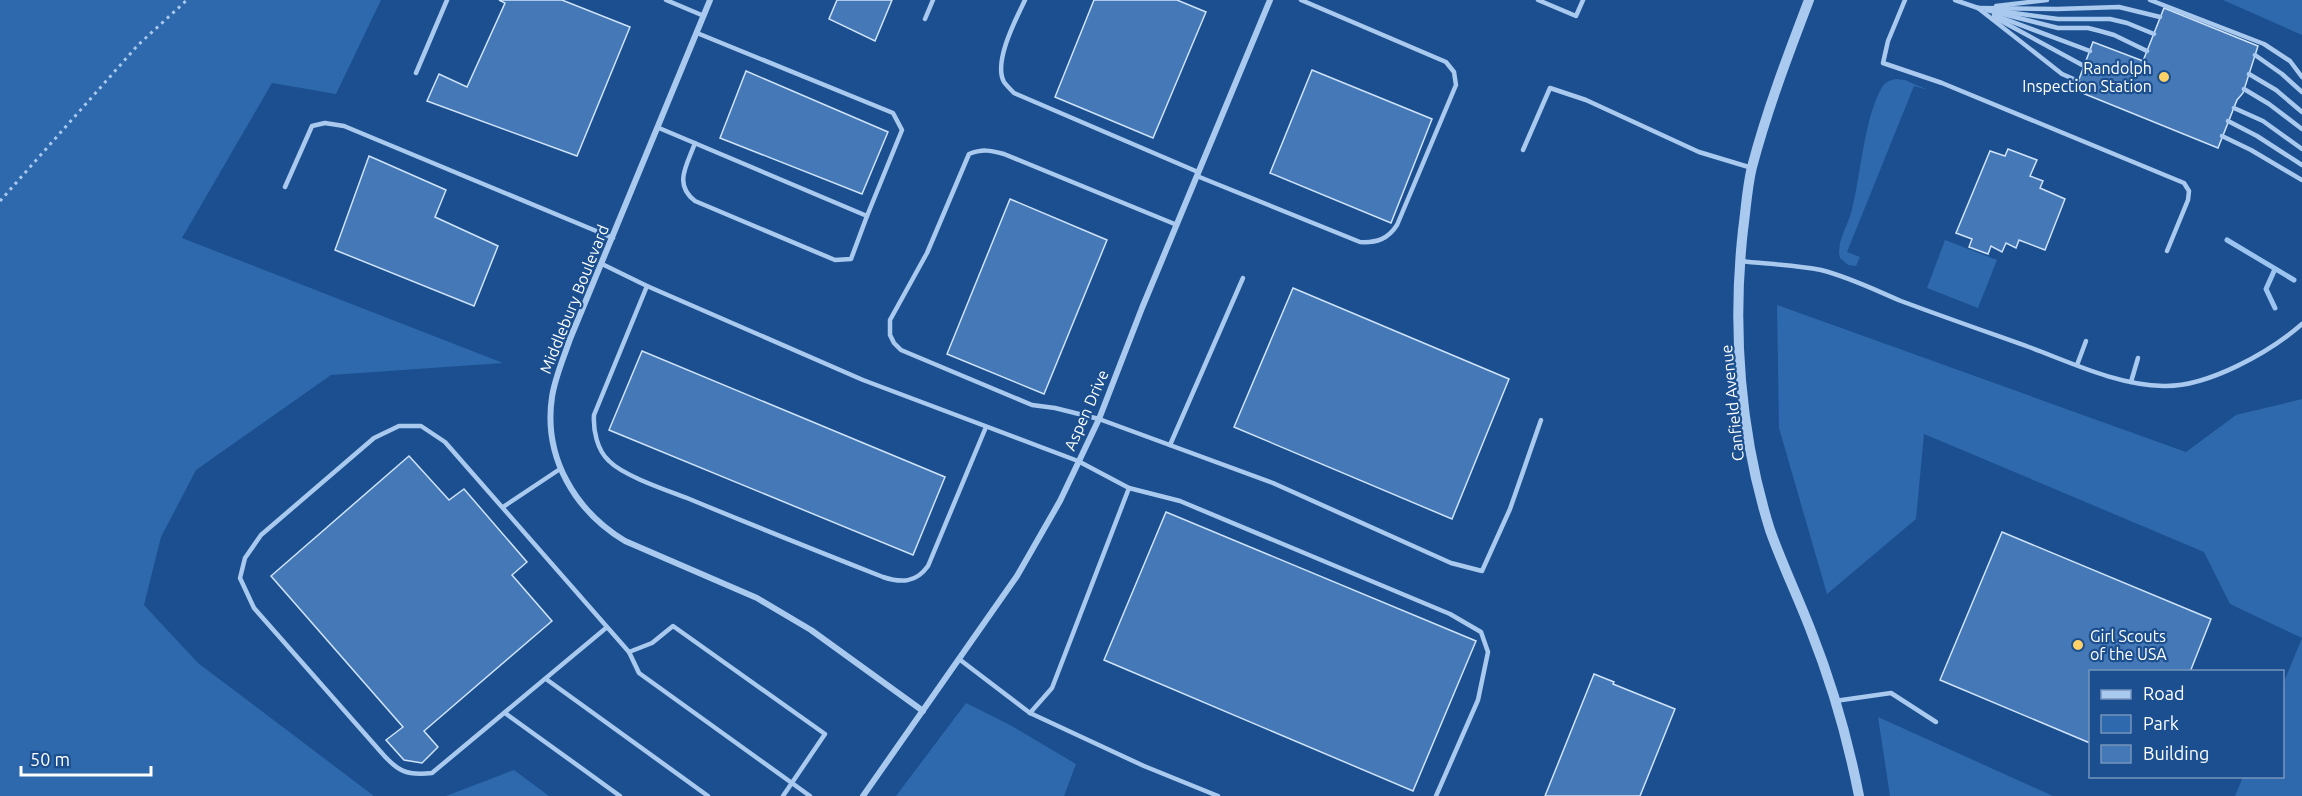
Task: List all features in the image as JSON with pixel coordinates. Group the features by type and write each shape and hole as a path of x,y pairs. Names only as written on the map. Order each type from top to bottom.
{"street":[{"name":"Middlebury Boulevard","path":"710,0 570,339 552,394 550,429 554,450 560,469 575,497 608,531 625,541 757,598 811,630 923,711"},
{"name":"Aspen Drive","path":"864,796 1017,576 1060,501 1099,419 1270,0"},
{"name":"Canfield Avenue","path":"1809,0 1778,83 1752,168 1740,261 1739,327 1742,383 1757,484 1771,532 1812,633 1835,701 1859,796"}],"lane":[{"path":"416,73 447,0"},
{"path":"666,0 704,16"},
{"path":"925,19 933,0"},
{"path":"1025,0 1006,44 1002,63 1003,81 1014,93 1360,242 1372,243 1392,233 1397,225 1455,85 1454,72 1446,62 1301,0"},
{"path":"1538,0 1576,16 1582,0"},
{"path":"1905,0 1888,41 1883,63 1942,83 2187,186 2188,200 2167,251"},
{"path":"1955,0 2090,51"},
{"path":"1978,8 2047,0"},
{"path":"2150,0 2264,44 2290,61 2302,77"},
{"path":"1978,8 2119,7 2160,17"},
{"path":"1978,8 2058,19 2110,19 2154,34"},
{"path":"1978,8 2058,28 2088,28 2100,31 2114,35 2147,51"},
{"path":"1978,8 2084,66"},
{"path":"1978,8 2062,74 2078,81"},
{"path":"695,143 683,175 682,185 686,194 695,201 738,220 835,260 844,261 851,259 902,129 893,113 697,33"},
{"path":"2255,55 2302,92"},
{"path":"2249,74 2276,90 2302,112"},
{"path":"1523,150 1550,88 1586,100 1699,152 1752,168"},
{"path":"2244,89 2269,104 2302,129"},
{"path":"2234,108 2263,121 2302,149"},
{"path":"2228,121 2257,136 2302,165"},
{"path":"285,187 312,126 325,123 344,126 613,238"},
{"path":"659,128 867,216"},
{"path":"2222,136 2261,155 2302,180"},
{"path":"1177,225 1004,154 990,150 969,154 927,253 890,320 890,335 901,350 1032,405 1099,419 1170,445 1273,483 1451,563 1482,571 1510,509 1541,420"},
{"path":"1740,261 1822,271 1863,284 1907,303 2077,365 2131,382 2164,386 2198,380 2254,357 2284,339 2302,324"},
{"path":"602,264 647,286 863,380 1078,462 1129,488 1180,501 1450,614 1481,632 1488,652 1478,700 1436,796"},
{"path":"1170,445 1243,278"},
{"path":"647,286 594,414 595,430 601,452 609,462 683,496 882,578 907,582 919,577 928,566 986,427"},
{"path":"2077,365 2086,341"},
{"path":"2131,382 2138,358"},
{"path":"606,628 432,773 415,776 394,767 254,608 240,578 245,558 261,535 374,438 399,426 421,426 445,442 503,507 629,652 639,673 810,796"},
{"path":"503,507 560,469"},
{"path":"1030,712 1052,688 1129,488"},
{"path":"629,652 652,643 673,626 825,734 783,796"},
{"path":"959,659 1030,712 1144,766 1218,796"},
{"path":"546,679 708,796"},
{"path":"1835,701 1891,693 1936,722"},
{"path":"506,712 620,796"}],"path":[{"path":"0,201 138,45 187,0"}],"green space":[{"path":"0,0 381,0 336,94 272,83 182,238 503,363 331,375 196,470 161,537 144,605 198,663 374,796 0,796"},
{"path":"2223,0 2302,0 2302,35"},
{"path":"1896,79 1905,80 1928,90 1914,86 1847,252 1860,257 1856,266 1848,265 1840,258 1839,247 1851,213 1866,133 1882,87 1887,82"},
{"path":"1945,240 1997,260 1978,308 1927,288"},
{"path":"1777,305 2186,452 2236,415 2302,399 2302,638 2230,604 2204,552 1924,434 1916,519 1827,594 1779,428"},
{"path":"2302,638 2302,796 2235,796 2243,778 2284,778 2284,682"},
{"path":"966,703 1010,725 1076,764 1064,796 896,796"},
{"path":"1878,717 2053,796 1890,796"},
{"path":"514,770 549,796 446,796"}],"building":[{"path":"499,0 562,0 630,27 577,156 427,101 439,74 467,87 505,3"},
{"path":"837,0 892,0 875,41 829,19"},
{"path":"1094,0 1177,0 1206,12 1153,138 1055,97"},
{"name":"Randolph Inspection Station","path":"2164,8 2258,46 2243,93 2237,100 2218,148 2075,90 2093,42 2143,61"},
{"path":"1312,70 1432,119 1391,223 1270,173"},
{"path":"746,71 888,132 862,194 720,138"},
{"path":"2008,149 2037,160 2030,176 2043,181 2040,188 2065,199 2045,250 2019,240 2016,248 2006,243 2002,252 1991,246 1988,254 1969,247 1972,239 1956,233 1990,151 2005,156"},
{"path":"369,156 446,190 435,217 498,246 474,306 335,250"},
{"path":"1010,199 1107,240 1044,394 947,354"},
{"path":"1293,288 1509,379 1452,519 1234,427"},
{"path":"642,351 945,477 913,555 609,430"},
{"path":"409,456 449,500 464,489 527,562 512,575 552,621 424,731 438,747 422,763 404,760 386,740 403,727 271,576"},
{"path":"1166,512 1476,641 1413,791 1104,660"},
{"name":"Girl Scouts of the USA","path":"2002,532 2211,619 2191,670 2089,670 2089,743 1940,680"},
{"path":"1594,674 1675,709 1640,796 1545,796"}],"waterway":[{"path":"2227,240 2294,280"},
{"path":"2275,269 2266,289 2275,308"}],"place":[{"name":"Randolph Inspection Station","path":"2164,77"},
{"name":"Girl Scouts of the USA","path":"2078,645"}]}
